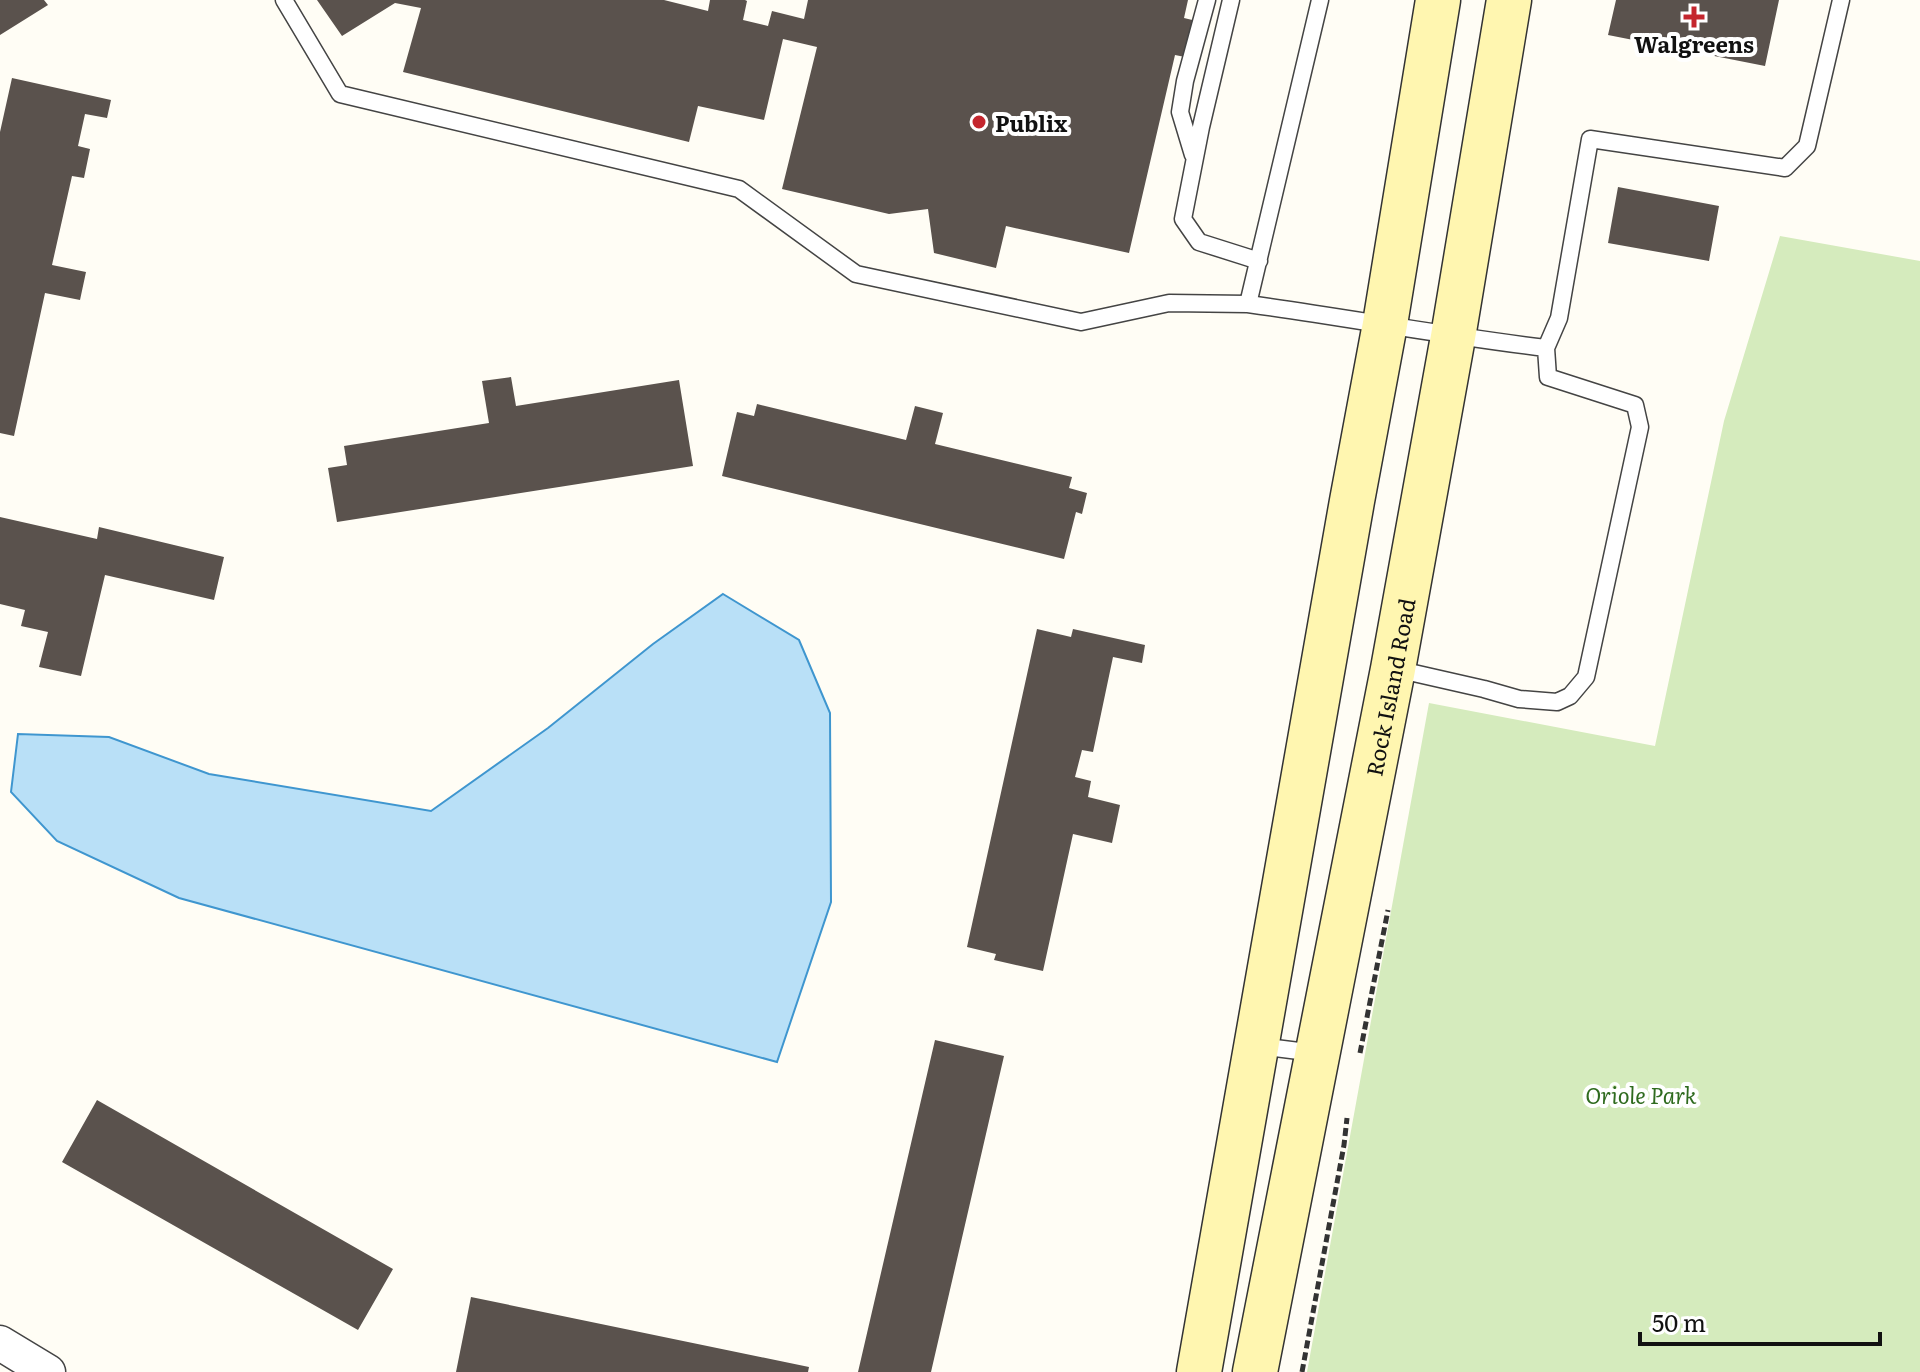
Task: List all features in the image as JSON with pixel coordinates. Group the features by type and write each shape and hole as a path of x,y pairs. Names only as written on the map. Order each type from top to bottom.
{"main road":[{"path":"1199,1372 1385,324 1438,0"},
{"name":"Rock Island Road","path":"1255,1372 1338,1058 1393,669 1509,0"}],"street":[{"path":"0,1343 48,1372"}],"lane":[{"path":"284,0 340,94 739,189 856,274 1081,322 1169,303 1248,304 1453,337 1546,348"},
{"path":"1194,161 1180,112 1185,81 1207,0"},
{"path":"1231,0 1183,219 1199,242 1259,261"},
{"path":"1248,304 1320,0"},
{"path":"1393,669 1519,699 1557,702 1570,696 1586,677 1640,427 1635,405 1548,377 1546,348 1559,318 1590,139 1785,168 1807,146 1841,0"},
{"path":"1257,1045 1338,1058"}],"path":[{"path":"1338,1058 1379,963 1389,903"},
{"path":"1302,1372 1349,1107"}],"green space":[{"name":"Oriole Park","path":"1780,236 1920,261 1920,1372 1307,1372 1429,703 1655,746 1724,421"}],"water":[{"path":"723,594 799,640 830,713 831,902 777,1062 179,898 57,841 11,792 18,734 109,737 209,774 431,811 548,728 653,644"}],"building":[{"path":"0,0 44,0 48,5 0,35"},
{"name":"Publix","path":"317,0 664,0 708,11 710,0 745,0 743,20 768,26 772,11 804,19 808,0 1188,0 1184,18 1209,24 1200,60 1175,55 1129,253 1006,226 996,268 934,253 928,209 889,214 782,189 817,47 783,39 764,120 698,106 689,142 403,72 421,8 395,3 342,36"},
{"name":"Walgreens","path":"1616,0 1779,0 1765,66 1608,35"},
{"path":"12,78 111,100 107,118 85,114 78,146 90,149 84,178 72,176 52,265 86,272 80,300 45,293 14,436 0,433 0,132"},
{"path":"1618,187 1719,206 1709,261 1608,243"},
{"path":"511,377 516,406 679,380 693,466 337,522 328,468 347,465 344,446 489,423 482,381"},
{"path":"757,404 906,440 915,406 943,413 935,444 1072,477 1069,488 1087,493 1082,514 1076,512 1064,559 722,476 737,412 754,416"},
{"path":"0,517 97,539 99,527 224,557 214,600 105,575 81,676 39,667 48,632 21,626 25,610 0,604"},
{"path":"1037,629 1071,637 1073,629 1145,645 1142,663 1113,657 1093,752 1082,750 1075,777 1091,781 1088,797 1120,805 1112,843 1073,834 1043,971 994,960 996,954 967,947"},
{"path":"935,1040 1004,1056 931,1372 858,1372"},
{"path":"97,1100 393,1269 358,1330 62,1162"},
{"path":"471,1297 809,1367 808,1372 456,1372"}],"place":[{"name":"Walgreens","path":"1694,17"},
{"name":"Publix","path":"979,122"}]}
